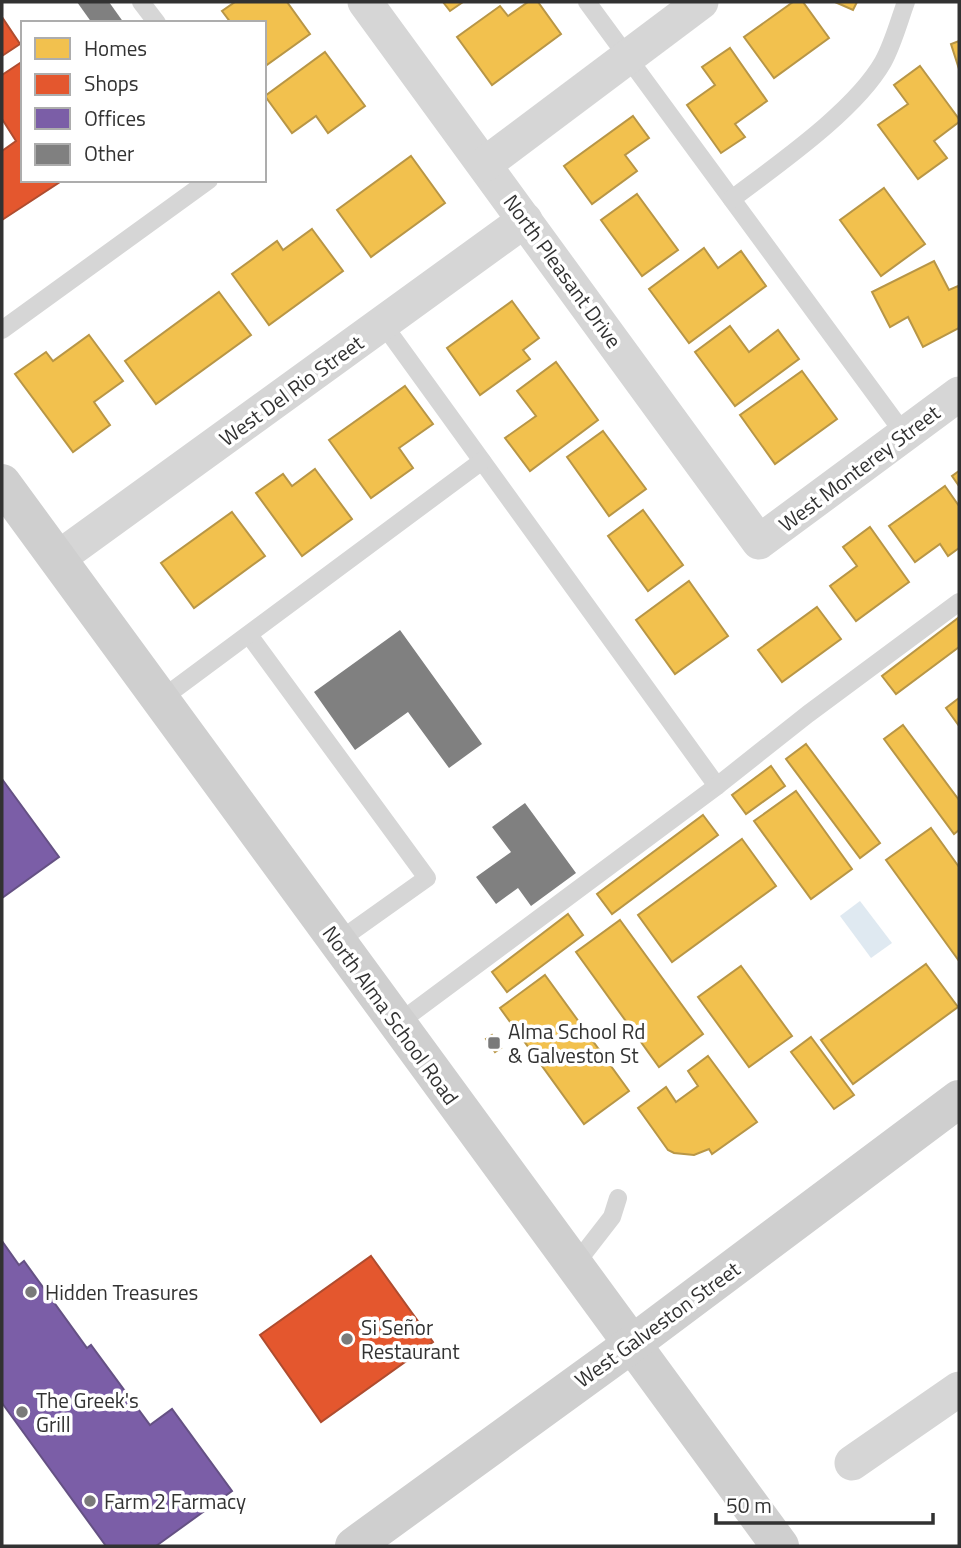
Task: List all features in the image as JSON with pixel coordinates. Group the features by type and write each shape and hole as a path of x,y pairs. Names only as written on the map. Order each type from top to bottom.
{"main road":[{"name":"North Alma School Road","path":"2,483 780,1546"},
{"name":"West Galveston Street","path":"354,1546 632,1344 959,1099"}],"street":[{"name":"North Pleasant Drive","path":"365,2 759,542"},
{"path":"485,164 701,2"},
{"name":"West Del Rio Street","path":"57,559 525,220"},
{"name":"West Monterey Street","path":"759,542 959,394"},
{"path":"852,1463 959,1389"}],"lane":[{"path":"141,2 155,21"},
{"path":"587,2 905,435"},
{"path":"732,199 802,145 862,92 883,61 906,2"},
{"path":"2,330 206,182"},
{"path":"383,324 717,786"},
{"path":"160,700 482,461"},
{"path":"397,1024 959,602"},
{"path":"249,635 427,878 337,942"},
{"path":"575,1266 612,1217 618,1198"}],"shaded area":[{"path":"860,901 892,943 871,958 840,916"}],"building: Homes":[{"path":"235,2 287,2 310,34 266,66 266,21 230,21 222,11"},
{"path":"443,2 463,2 450,11"},
{"path":"528,2 538,2 561,34 492,85 457,37 500,6 508,16"},
{"path":"793,2 803,2 829,38 774,78 744,37"},
{"path":"835,2 857,2 853,10"},
{"path":"959,41 959,69 951,44"},
{"path":"730,48 767,101 735,124 745,137 721,153 687,105 715,85 702,67"},
{"path":"325,52 365,106 328,133 316,116 292,133 266,95"},
{"path":"920,66 959,122 934,141 947,158 918,179 878,125 908,104 894,85"},
{"path":"633,116 649,138 625,155 637,171 592,204 564,166"},
{"path":"411,156 445,203 371,257 337,210"},
{"path":"884,188 925,244 881,276 840,220"},
{"path":"637,194 678,250 642,276 601,220"},
{"path":"312,229 343,271 269,325 232,274 277,241 283,250"},
{"path":"704,248 718,268 741,251 766,286 689,343 649,289"},
{"path":"934,261 949,290 958,286 959,288 959,328 923,347 908,317 890,327 872,292"},
{"path":"219,292 251,335 156,404 125,361"},
{"path":"512,301 539,338 523,350 530,359 480,395 447,348"},
{"path":"730,326 749,352 778,330 799,359 735,406 695,352"},
{"path":"89,335 123,381 94,402 110,425 73,452 15,374 46,352 53,361"},
{"path":"556,362 598,420 530,471 505,438 536,416 517,391"},
{"path":"802,371 837,419 775,464 740,415"},
{"path":"405,386 433,424 399,448 413,468 371,498 329,440"},
{"path":"603,431 646,489 609,516 567,457"},
{"path":"315,469 352,519 302,556 256,493 283,474 292,486"},
{"path":"959,471 959,486 952,476"},
{"path":"945,486 959,506 959,548 948,556 940,544 915,562 889,526"},
{"path":"643,510 683,565 648,591 608,536"},
{"path":"232,512 265,556 194,608 161,563"},
{"path":"870,527 909,582 856,621 830,586 857,566 843,547"},
{"path":"689,581 728,636 675,674 636,620"},
{"path":"817,607 841,639 782,682 758,650"},
{"path":"958,618 959,647 896,694 882,676"},
{"path":"959,698 959,726 946,708"},
{"path":"903,725 959,800 959,830 954,834 884,739"},
{"path":"806,744 880,843 860,858 786,759"},
{"path":"771,766 785,786 746,814 732,795"},
{"path":"796,791 852,869 811,899 754,821"},
{"path":"703,815 718,835 612,914 597,894"},
{"path":"931,828 959,867 959,961 886,860"},
{"path":"742,839 776,886 672,962 638,915"},
{"path":"568,914 583,935 507,992 492,972"},
{"path":"620,920 703,1034 659,1067 576,952"},
{"path":"926,964 958,1007 853,1084 821,1040"},
{"path":"741,966 792,1036 749,1067 698,997"},
{"path":"545,975 629,1091 584,1124 500,1008"},
{"path":"492,1035 501,1048 495,1052 486,1039"},
{"path":"811,1037 854,1095 834,1109 791,1052"},
{"path":"708,1056 757,1122 712,1154 709,1149 694,1155 674,1153 668,1150 638,1108 666,1087 676,1102 698,1086 688,1071"}],"building: Shops":[{"path":"2,17 20,44 2,56"},
{"path":"21,62 21,182 60,182 2,220 2,151 16,141 2,119 2,75"},
{"name":"Si Señor Restaurant","path":"371,1256 433,1342 321,1422 260,1335"}],"building: Offices":[{"path":"2,779 59,857 2,898"},
{"path":"2,1241 19,1265 24,1261 87,1348 91,1345 150,1425 172,1409 232,1491 156,1546 106,1546 2,1403"}],"building: Other":[{"path":"77,2 109,2 123,21 91,21"},
{"path":"400,630 482,744 449,768 408,712 355,750 314,692"},
{"path":"525,803 576,873 531,906 518,888 496,904 476,877 511,852 492,827"}],"place":[{"name":"Alma School Rd & Galveston St","path":"494,1043"},
{"name":"Hidden Treasures","path":"31,1292"},
{"name":"Si Señor Restaurant","path":"347,1339"},
{"name":"The Greek's Grill","path":"22,1412"},
{"name":"Farm 2 Farmacy","path":"90,1501"}]}
